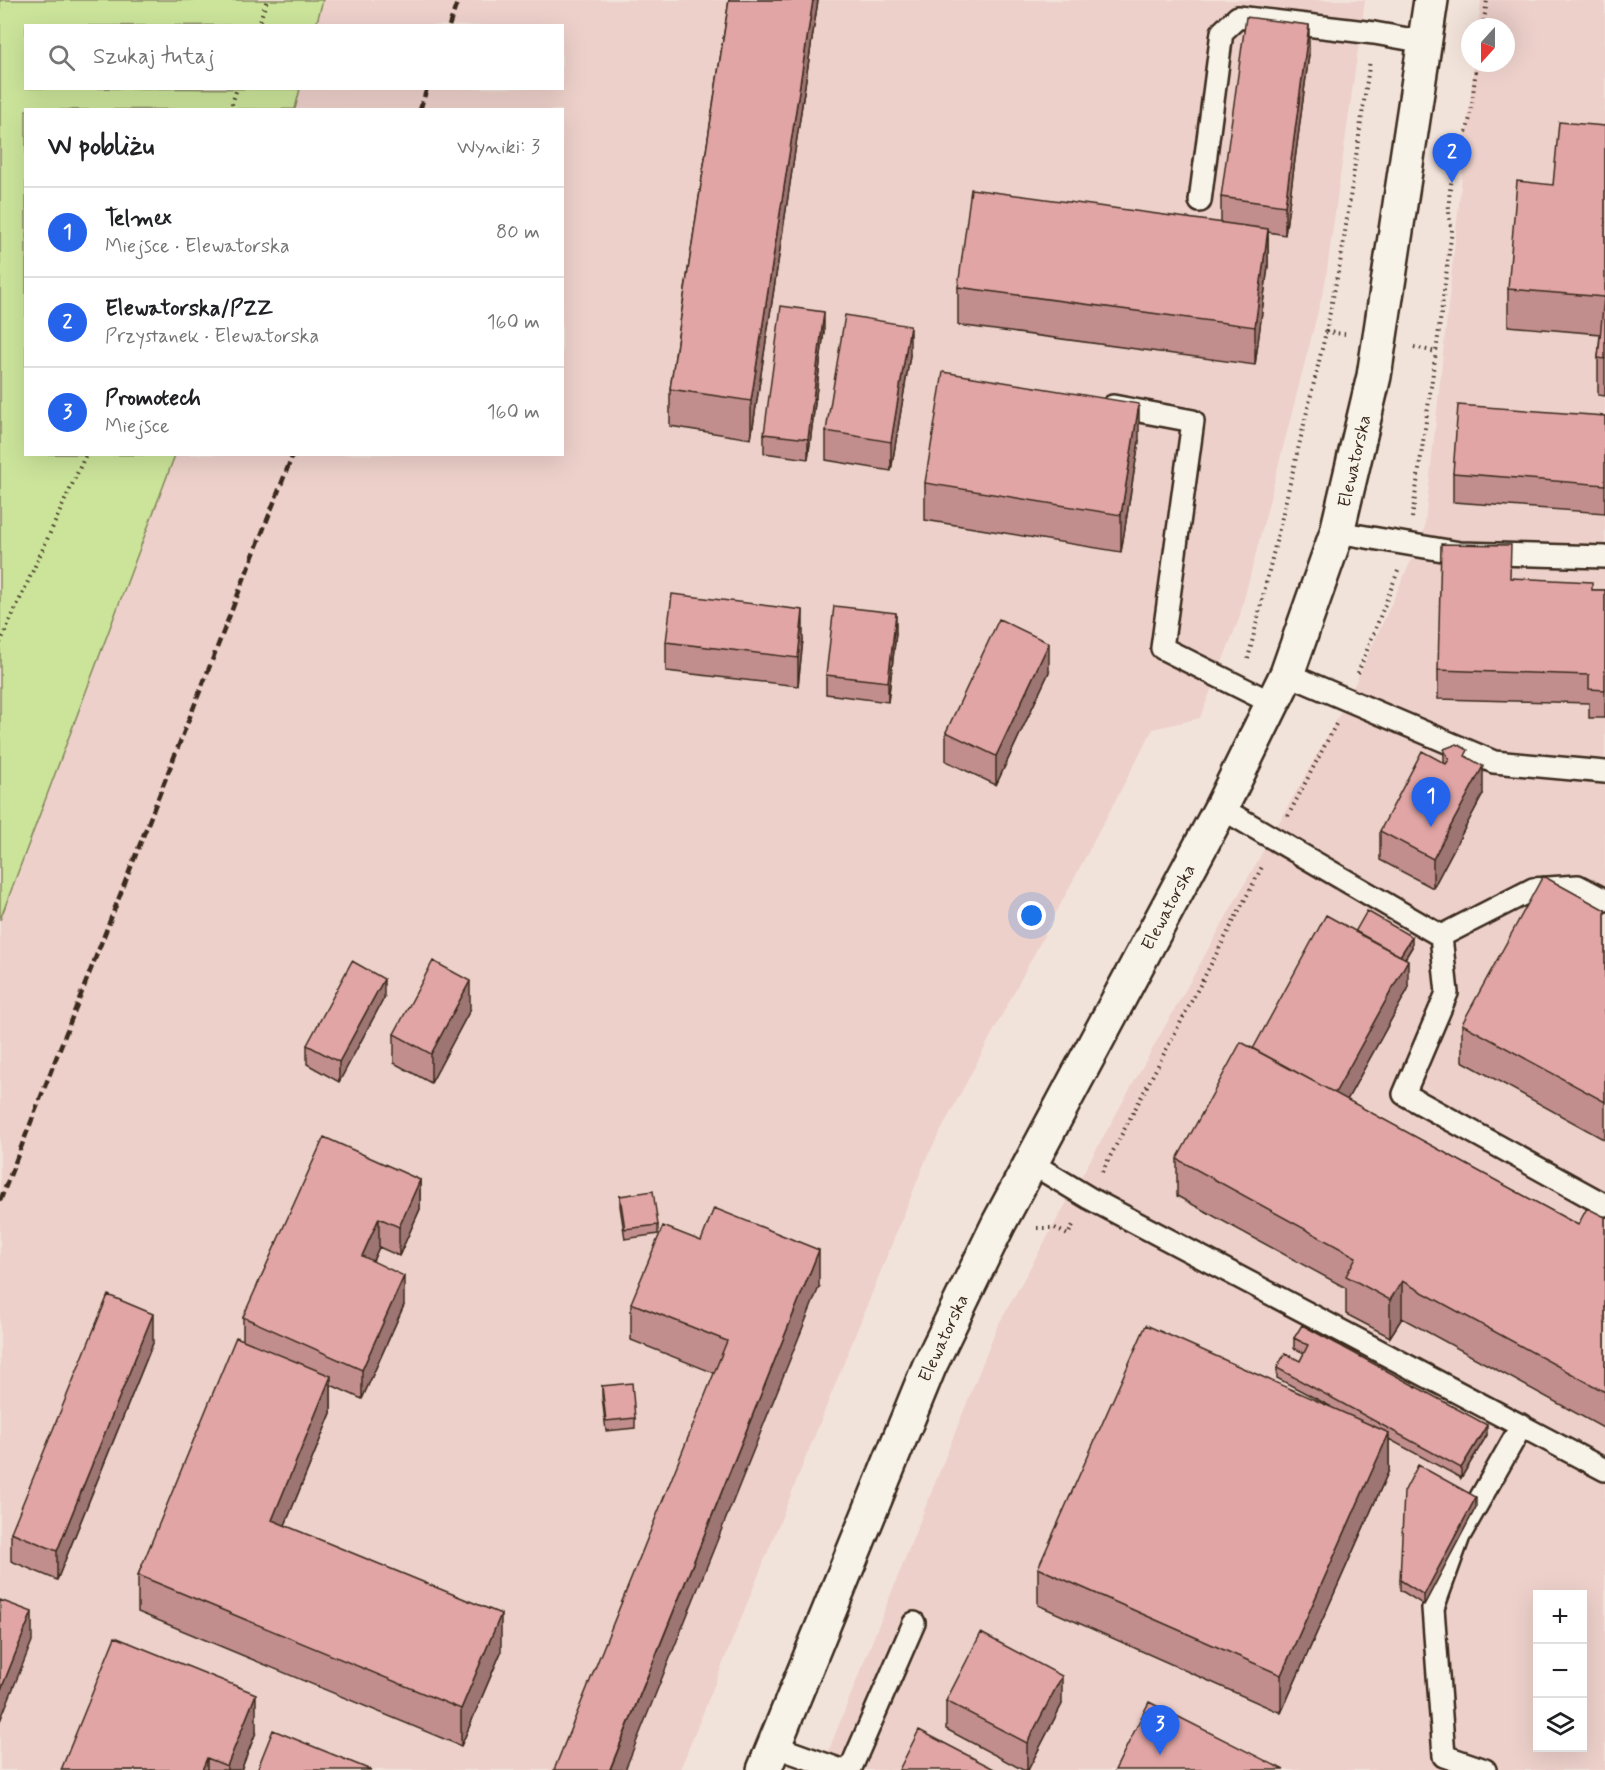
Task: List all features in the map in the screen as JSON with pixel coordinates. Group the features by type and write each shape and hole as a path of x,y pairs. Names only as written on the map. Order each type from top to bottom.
{"street":[{"name":"Elewatorska","path":"769,1758 929,1367 1031,1163 1221,808 1287,674 1337,532 1374,376 1431,0"}],"lane":[{"path":"1200,201 1222,32 1238,17 1374,33 1425,42"},
{"path":"1095,402 1193,421 1162,648 1274,704"},
{"path":"1337,532 1460,553 1605,557"},
{"path":"1287,674 1494,762 1605,772"},
{"path":"1221,808 1441,936"},
{"path":"1441,936 1533,889 1578,886 1605,900"},
{"path":"1441,936 1447,993 1404,1094 1605,1205"},
{"path":"1031,1163 1089,1198 1605,1470"},
{"path":"1485,1770 1444,1756 1433,1608 1459,1536 1522,1425"},
{"path":"850,1770 914,1623"},
{"path":"769,1758 841,1770"}],"path":[{"path":"259,24 267,0"},
{"path":"1484,18 1487,0"},
{"path":"1326,332 1342,253 1374,33"},
{"path":"231,108 236,90"},
{"path":"0,643 85,456"}],"shaded area":[{"path":"323,0 1365,0 1325,284 1239,619 1200,718 1153,729 926,1159 680,1770 0,1770 0,920 175,456 564,456 564,108 295,108 300,90 564,90 564,24 316,24"},
{"path":"1481,0 1605,0 1605,1770 821,1770 997,1327 1348,699 1424,532 1473,72 1515,72 1515,18 1479,18"}],"green space":[{"path":"0,0 323,0 316,24 24,24 24,90 300,90 295,108 24,108 24,456 175,456 0,920"}],"building":[{"path":"729,0 813,0 751,401 670,389"},
{"path":"1246,17 1309,25 1285,206 1221,197"},
{"path":"1559,122 1605,126 1605,359 1598,358 1604,297 1508,289 1517,181 1553,185"},
{"path":"971,189 1268,229 1255,327 958,287"},
{"path":"781,306 824,312 808,439 764,434"},
{"path":"845,315 910,326 891,442 826,431"},
{"path":"943,372 1139,404 1121,515 925,483"},
{"path":"1458,405 1605,416 1605,485 1453,473"},
{"path":"1441,544 1511,545 1510,578 1592,582 1592,590 1605,590 1605,690 1589,689 1589,675 1438,670"},
{"path":"672,594 803,610 798,658 666,642"},
{"path":"834,606 896,613 888,682 826,675"},
{"path":"999,619 1049,643 996,756 946,732"},
{"path":"1457,744 1468,750 1465,756 1483,766 1433,859 1380,831 1422,751 1446,764 1449,760 1444,749"},
{"path":"1543,876 1605,910 1605,1102 1462,1024"},
{"path":"1367,911 1412,937 1400,956 1355,932"},
{"path":"1326,915 1408,960 1335,1093 1253,1049"},
{"path":"352,961 384,979 339,1062 307,1045"},
{"path":"433,961 470,981 431,1054 394,1034"},
{"path":"1241,1042 1578,1225 1587,1208 1605,1217 1605,1392 1402,1281 1390,1300 1346,1276 1356,1257 1177,1159"},
{"path":"324,1137 420,1180 399,1227 379,1218 362,1256 404,1276 362,1370 243,1317"},
{"path":"653,1191 658,1225 625,1229 620,1196"},
{"path":"714,1208 819,1250 610,1769 613,1770 554,1770 727,1341 631,1303 663,1226 701,1241"},
{"path":"108,1295 153,1314 57,1551 11,1532"},
{"path":"1146,1325 1389,1433 1281,1675 1038,1568"},
{"path":"1302,1325 1487,1425 1461,1468 1277,1368 1285,1353 1300,1361 1308,1345 1294,1338"},
{"path":"236,1337 331,1376 272,1520 501,1614 461,1709 138,1575"},
{"path":"632,1383 635,1418 606,1421 602,1386"},
{"path":"1418,1465 1476,1497 1424,1595 1400,1580 1404,1492"},
{"path":"0,1600 32,1612 0,1692"},
{"path":"981,1633 1062,1676 1027,1743 946,1701"},
{"path":"115,1637 256,1694 227,1766 207,1758 202,1770 61,1770"},
{"path":"1149,1702 1284,1770 1115,1770"},
{"path":"273,1730 371,1770 257,1770"},
{"path":"919,1730 996,1770 899,1770"}],"railway":[{"path":"450,24 458,0"},
{"path":"421,108 426,90"},
{"path":"0,1201 292,456"}],"place":[{"name":"Elewatorska/PZZ","path":"1452,183"},
{"name":"Telmex","path":"1431,827"},
{"name":"Promotech","path":"1160,1755"}]}
